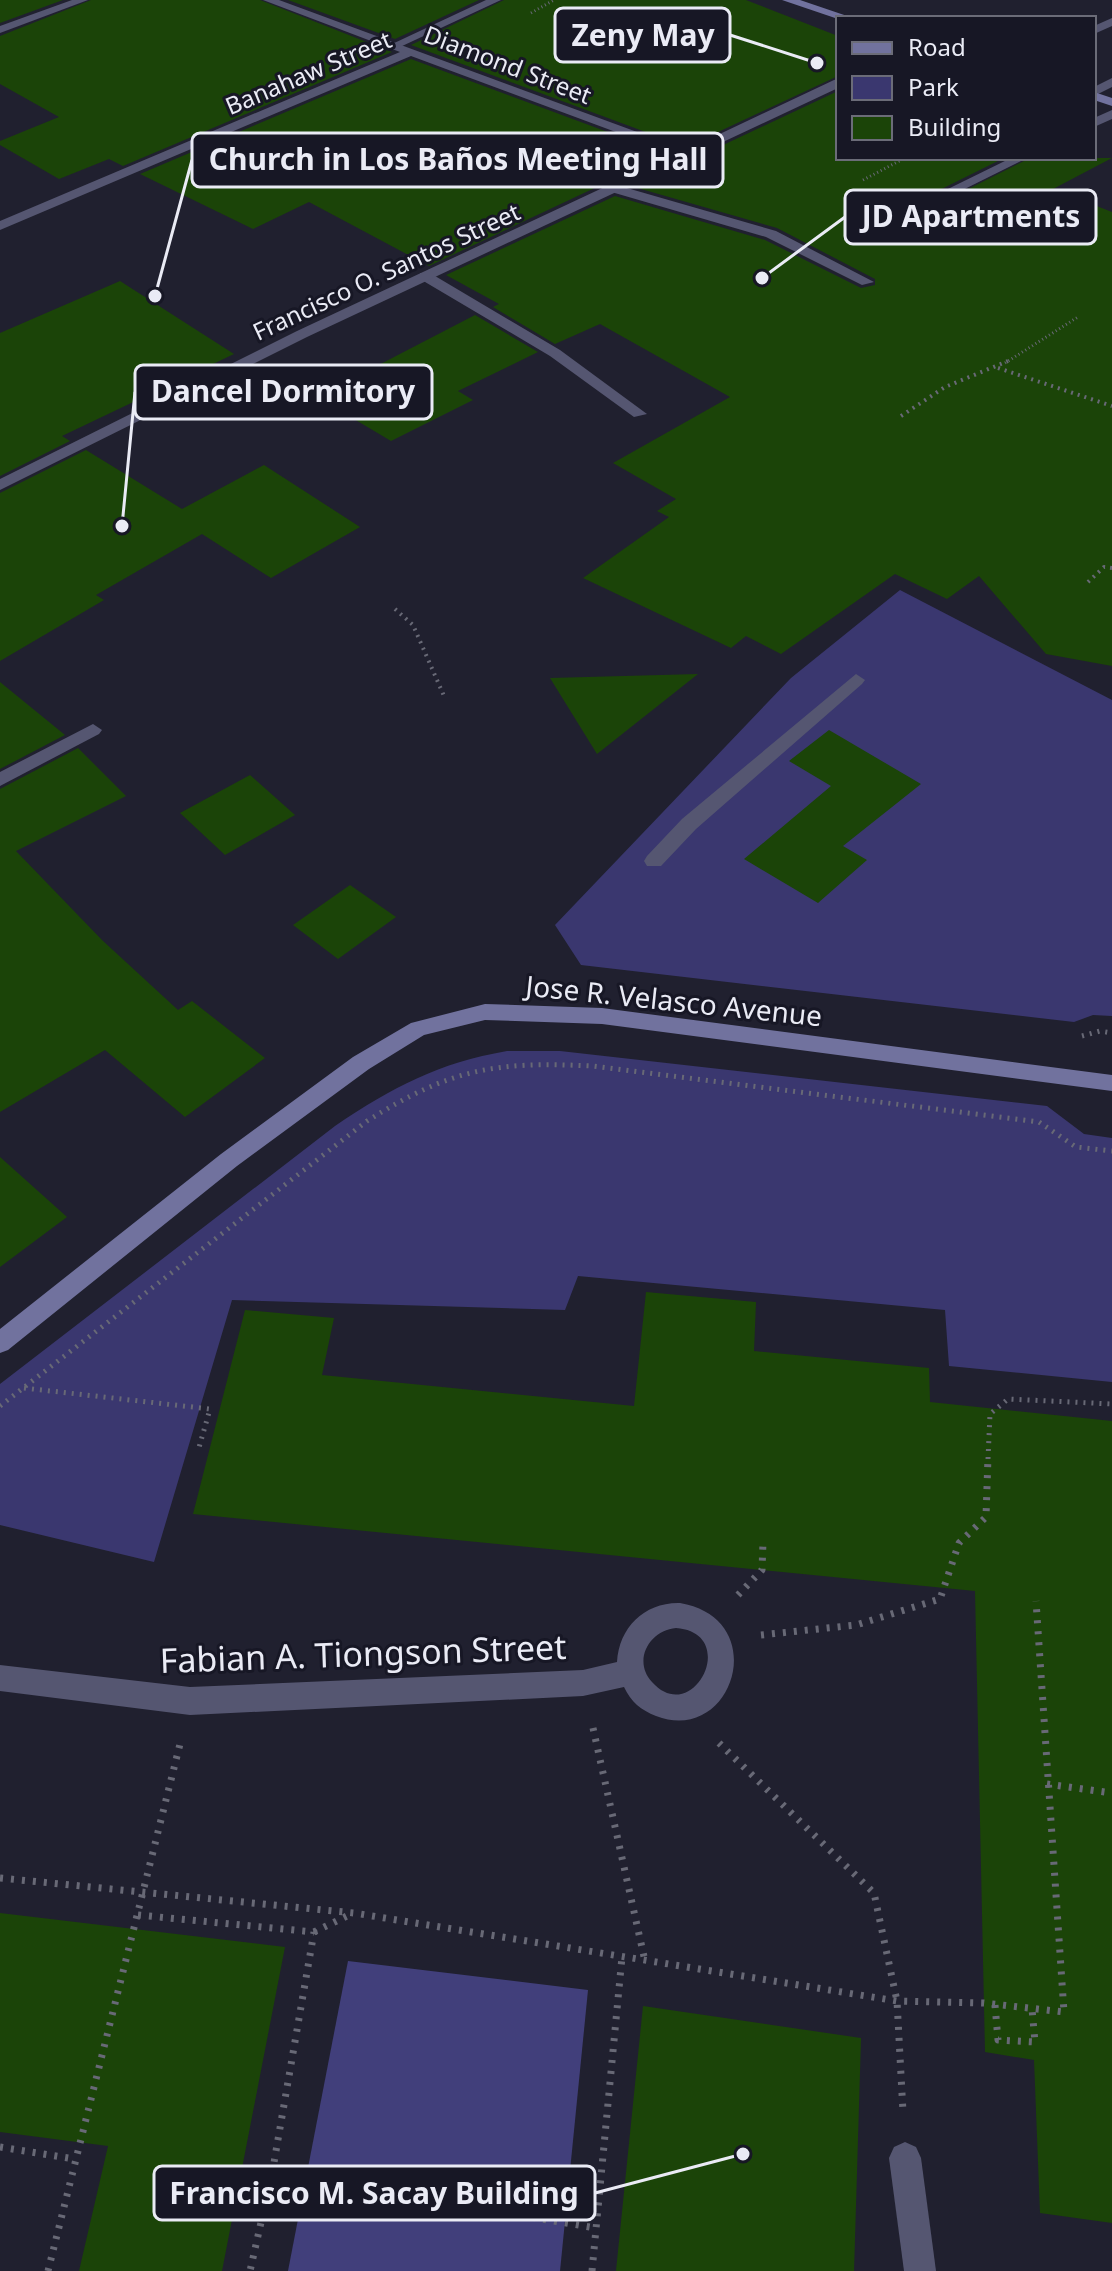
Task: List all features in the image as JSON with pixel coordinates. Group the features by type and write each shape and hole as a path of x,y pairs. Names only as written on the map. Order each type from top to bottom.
{"main road":[{"path":"788,0 840,16"},
{"name":"Jose R. Velasco Avenue","path":"0,1343 229,1160 361,1063 418,1029 485,1012 602,1016 1112,1083"}],"street":[{"path":"0,30 82,0"},
{"name":"Diamond Street","path":"269,0 686,154"},
{"path":"396,45 495,0"},
{"name":"Banahaw Street","path":"0,226 413,51"},
{"name":"Francisco O. Santos Street","path":"0,485 425,276 836,84"},
{"path":"853,239 1017,160"},
{"path":"613,188 771,234 867,282"},
{"path":"425,276 555,353 639,414"},
{"path":"654,861 689,824 856,680"},
{"path":"0,780 93,730"},
{"path":"680,1616 695,1620 717,1639 723,1669 718,1683 695,1703 680,1706 665,1704 639,1687 629,1658 632,1643 651,1621 680,1616"},
{"name":"Fabian A. Tiongson Street","path":"0,1678 190,1701 583,1683 632,1672"},
{"path":"905,2158 920,2271"}],"path":[{"path":"863,180 901,160"},
{"path":"901,416 945,387 997,368 1078,317"},
{"path":"997,368 1112,406"},
{"path":"1088,582 1104,567 1112,568"},
{"path":"395,609 413,625 444,696"},
{"path":"0,1406 367,1121 437,1081 463,1072 535,1063 592,1066 1039,1122 1076,1147 1112,1151"},
{"path":"24,1388 210,1409 198,1451"},
{"path":"717,1639 856,1625 940,1599 959,1543 986,1517 990,1414 1008,1399 1112,1404"},
{"path":"762,1570 763,1542"},
{"path":"0,1878 354,1913 897,2001 995,2005 1064,2012 1036,1601"},
{"path":"583,1683 645,1961"},
{"path":"48,2271 190,1701"},
{"path":"680,1706 874,1893 897,2001 905,2158"},
{"path":"1047,1784 1112,1793"},
{"path":"138,1915 314,1932 354,1913"},
{"path":"250,2271 272,2174 314,1932"},
{"path":"592,2271 622,1957"},
{"path":"995,2005 998,2040 1035,2042 1032,2009"},
{"path":"0,2147 74,2159"},
{"path":"272,2174 596,2228"}],"green space":[{"path":"900,590 1112,700 1112,1016 1093,1015 1074,1022 581,965 555,925 791,678"},
{"path":"507,1051 560,1051 1047,1106 1084,1134 1112,1138 1112,1382 949,1366 945,1310 578,1276 565,1310 232,1300 154,1562 0,1525 0,1384 335,1126 417,1078 459,1062"}],"shaded area":[{"path":"348,1961 588,1990 560,2271 288,2271"}],"building":[{"path":"0,0 63,0 0,23"},
{"path":"91,0 260,0 392,52 123,166 109,159 59,179 0,145 0,141 59,117 0,84 0,36"},
{"path":"288,0 479,0 395,39"},
{"path":"504,0 746,0 836,35 836,77 686,147 411,45"},
{"path":"411,59 667,154 429,266 309,202 253,229 140,174"},
{"path":"836,92 836,160 1000,160 843,238 857,245 1026,160 1112,158 1053,189 1112,212 1112,666 1046,654 979,576 947,599 895,574 781,654 746,636 731,648 583,578 669,517 657,511 676,499 613,463 730,397 600,324 555,344 493,307 499,304 446,275 615,196 765,240 861,288 875,285 875,279 777,228 634,187"},
{"path":"120,281 234,354 62,436 70,441 0,476 0,333"},
{"path":"475,315 538,352 458,391 473,400 391,441 317,397"},
{"path":"86,450 182,509 264,465 360,527 271,578 202,534 96,595 104,600 0,661 0,493"},
{"path":"698,674 597,754 550,678"},
{"path":"0,682 65,735 0,769"},
{"path":"829,730 921,784 843,846 867,860 818,903 744,859 831,786 789,761"},
{"path":"78,748 126,796 16,851 102,940 178,1010 192,1001 265,1058 185,1117 105,1050 0,1112 0,789"},
{"path":"250,775 295,815 225,855 180,813"},
{"path":"350,885 396,917 338,959 293,925"},
{"path":"0,1157 67,1217 0,1267"},
{"path":"646,1292 756,1302 754,1351 929,1368 930,1402 1112,1421 1112,2223 1040,2213 1034,2060 985,2052 975,1591 193,1514 245,1310 334,1318 322,1375 634,1406"},
{"path":"0,1913 285,1947 222,2271 79,2271 108,2146 0,2132"},
{"path":"643,2006 861,2038 854,2271 616,2271"}],"place":[{"name":"Zeny May","path":"817,63"},
{"name":"JD Apartments","path":"762,278"},
{"name":"Church in Los Baños Meeting Hall","path":"155,296"},
{"name":"Dancel Dormitory","path":"122,526"},
{"name":"Francisco M. Sacay Building","path":"743,2154"}]}
